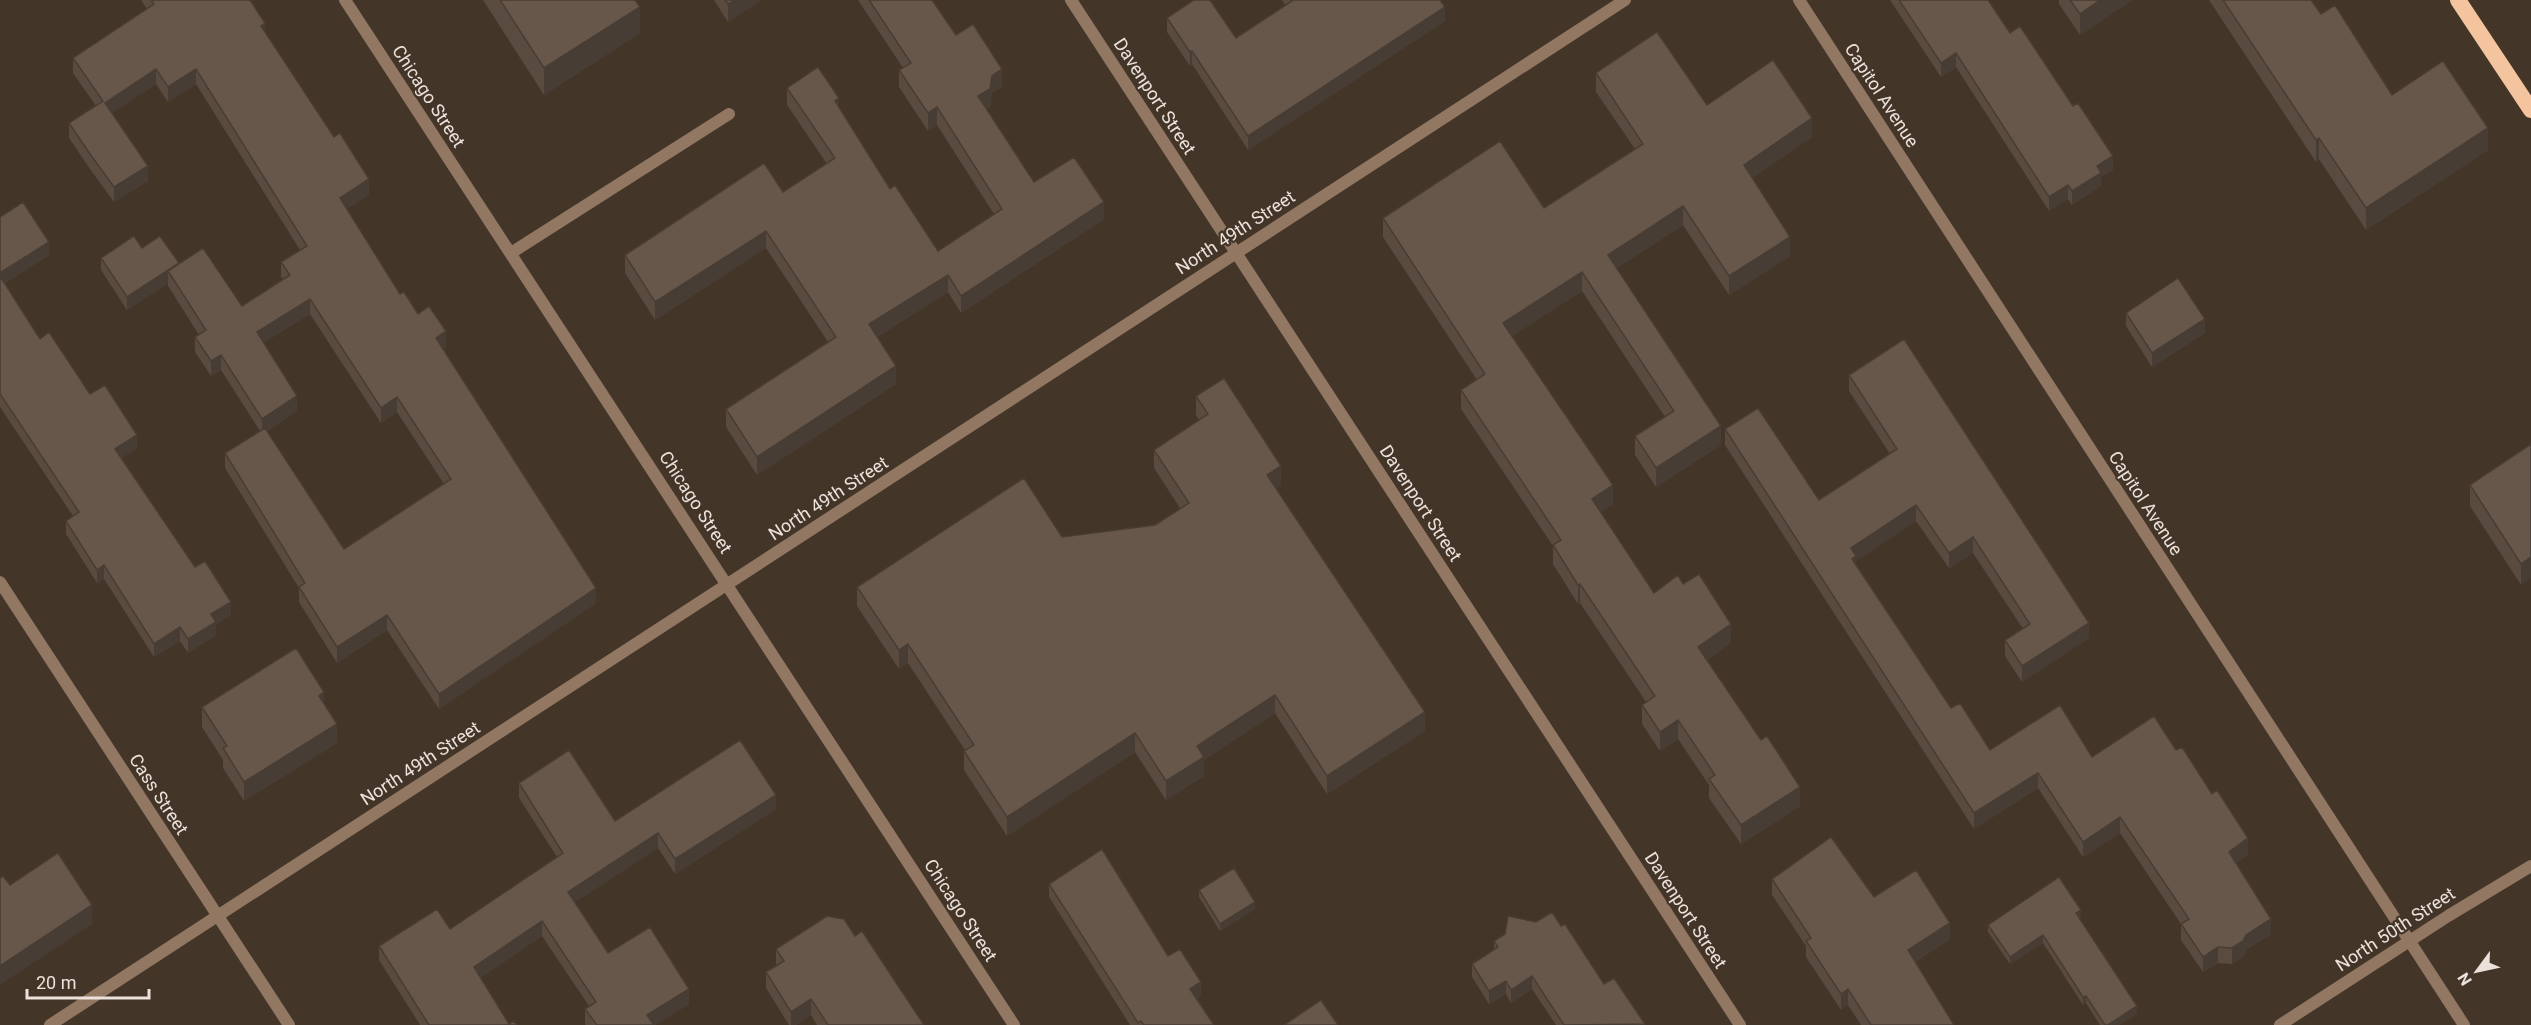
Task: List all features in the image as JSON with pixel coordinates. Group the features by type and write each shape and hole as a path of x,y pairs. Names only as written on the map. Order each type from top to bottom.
{"highway":[{"path":"2458,0 2531,110"}],"street":[{"name":"Chicago Street","path":"345,0 1014,1025"},
{"name":"Davenport Street","path":"1071,0 1740,1025"},
{"name":"North 49th Street","path":"50,1025 1625,0"},
{"name":"Capitol Avenue","path":"1798,0 2464,1025"},
{"path":"511,253 729,114"},
{"name":"Cass Street","path":"0,582 289,1025"},
{"name":"North 50th Street","path":"2280,1025 2409,941 2531,866"}],"building":[{"path":"151,0 250,0 265,23 261,26 334,137 340,133 369,179 340,198 400,294 404,292 418,314 429,306 446,331 436,338 596,588 439,694 387,615 337,647 299,587 305,583 225,453 265,428 344,549 451,479 397,397 381,408 310,299 257,332 297,396 262,419 221,355 211,361 195,337 206,330 168,271 203,248 242,306 290,275 281,262 307,246 196,69 168,87 156,69 105,103 148,166 114,187 69,123 103,101 73,58 154,4"},
{"path":"500,0 635,0 640,7 544,68"},
{"path":"869,0 932,0 956,35 973,24 1002,69 992,76 990,89 978,96 1034,182 1074,157 1104,202 961,296 948,275 869,324 896,366 757,457 726,409 836,337 766,231 655,302 625,255 764,163 783,192 835,158 787,88 818,67 839,98 835,101 890,189 895,185 938,251 1002,209 937,107 928,113 899,70 911,63"},
{"path":"1194,0 1210,0 1236,38 1291,0 1440,0 1445,7 1248,136 1192,51 1190,52 1167,18"},
{"path":"1899,0 1988,0 2010,33 2020,26 2073,106 2078,103 2113,156 2097,166 2101,173 2072,191 2068,185 2049,197 1956,53 1941,63"},
{"path":"2070,0 2100,0 2080,14"},
{"path":"2223,0 2311,0 2321,14 2335,5 2392,95 2443,61 2488,128 2366,208 2319,138 2316,140"},
{"path":"1657,32 1707,105 1773,60 1812,118 1744,165 1790,237 1729,276 1683,206 1608,255 1721,426 1656,468 1635,436 1674,411 1582,272 1503,323 1613,485 1592,499 1654,593 1678,575 1683,584 1699,574 1731,624 1698,647 1761,740 1767,736 1800,787 1741,825 1709,779 1715,775 1678,720 1660,732 1642,705 1655,696 1580,584 1578,585 1553,545 1561,540 1461,390 1485,374 1383,218 1500,141 1544,208 1643,144 1596,73"},
{"path":"23,202 49,242 0,273 0,217"},
{"path":"134,236 142,248 160,236 179,263 127,297 101,258"},
{"path":"0,276 40,339 49,332 90,394 105,385 137,435 115,449 195,567 205,561 231,602 211,614 216,622 188,639 180,627 154,644 104,565 97,570 66,521 79,512 0,394"},
{"path":"2178,278 2205,319 2152,353 2126,313"},
{"path":"1904,339 2089,623 2022,666 2005,640 2030,624 1973,537 1949,553 1916,505 1851,548 1856,556 1852,559 1951,708 1960,703 1990,750 2060,705 2092,757 2154,716 2176,750 2182,747 2212,794 2217,790 2248,838 2229,852 2271,919 2246,935 2243,941 2232,948 2218,947 2203,957 2181,924 2189,919 2120,817 2083,842 2038,773 1974,813 1725,429 1758,408 1819,500 1897,449 1849,375"},
{"path":"1224,378 1281,466 1267,475 1425,712 1327,776 1275,695 1197,746 1204,757 1166,781 1135,733 1007,817 964,751 974,745 908,644 899,650 857,587 1024,478 1062,537 1155,525 1189,503 1154,450 1208,414 1196,396"},
{"path":"2531,444 2531,557 2521,564 2470,485"},
{"path":"296,648 324,692 319,696 337,724 244,782 223,748 227,746 202,707"},
{"path":"740,740 776,795 675,859 658,833 568,892 608,953 650,927 689,989 647,1015 654,1025 597,1025 585,1009 596,1002 542,921 474,967 509,1024 514,1021 517,1025 429,1025 379,946 437,909 450,929 563,853 519,783 569,750 615,821"},
{"path":"1831,837 1874,897 1916,870 1950,923 1908,950 1954,1025 1871,1025 1848,989 1841,994 1806,941 1811,938 1772,879"},
{"path":"1102,849 1168,956 1180,949 1201,982 1190,989 1214,1025 1144,1025 1141,1021 1138,1023 1049,884"},
{"path":"58,853 92,905 0,966 0,878 3,876 10,885"},
{"path":"1234,868 1255,902 1220,924 1199,890"},
{"path":"2059,877 2081,910 2076,913 2137,1006 2108,1025 2105,1025 2086,996 2083,997 2043,935 2010,957 1988,925"},
{"path":"1552,912 1561,926 1565,924 1604,984 1614,978 1645,1024 1564,1025 1532,976 1511,990 1506,981 1489,991 1472,964 1498,947 1494,941 1505,934 1508,916 1536,922"},
{"path":"827,916 844,919 855,936 862,931 924,1025 828,1025 811,999 791,1012 766,972 784,961 776,949"},
{"path":"1321,1000 1338,1025 1284,1025"}]}
